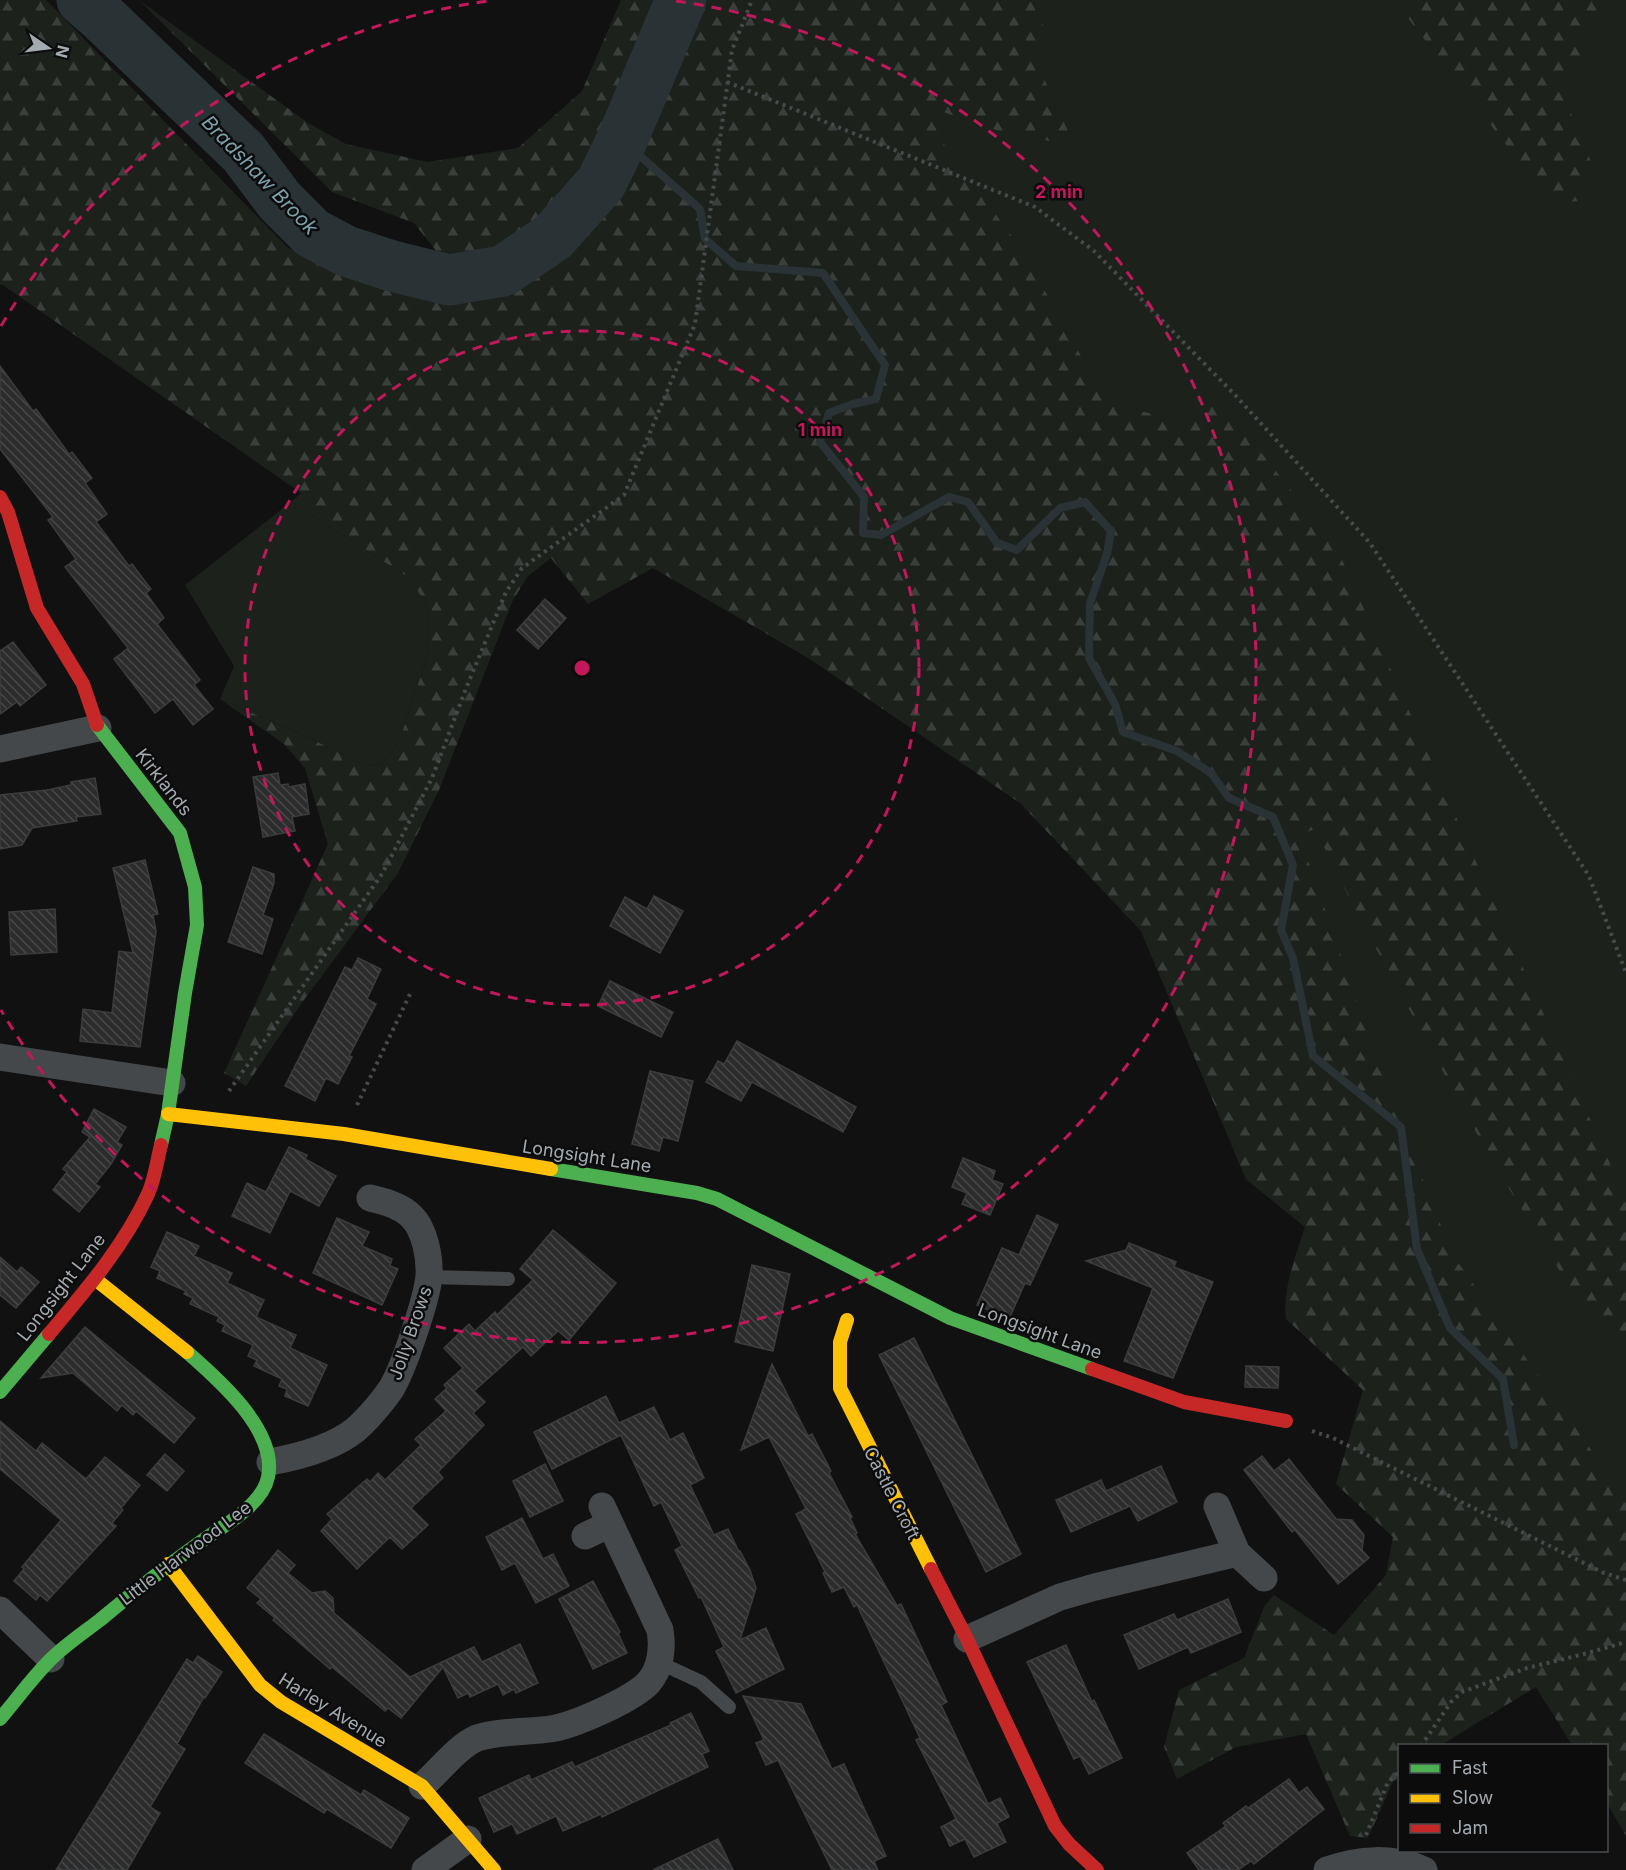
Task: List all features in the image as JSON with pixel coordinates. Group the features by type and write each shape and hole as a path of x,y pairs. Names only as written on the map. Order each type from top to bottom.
{"street":[{"name":"Kirklands","path":"0,496 8,513 37,608 83,684 98,728 180,833 195,886 197,925 168,1114"},
{"path":"0,749 98,728"},
{"path":"0,1057 172,1083"},
{"name":"Longsight Lane","path":"4,1380 95,1279 132,1223 148,1192 168,1114 344,1134 697,1193 717,1199 950,1318 1184,1402 1286,1421"},
{"name":"Jolly Brows","path":"270,1462 298,1456 344,1438 357,1429 391,1388 417,1322 429,1277 427,1245 412,1216 388,1202 370,1198"},
{"path":"95,1279 189,1354 222,1384 249,1415 262,1438 270,1462"},
{"name":"Castle Croft","path":"836,1333 840,1388 967,1639 1055,1826 1069,1844 1097,1870"},
{"name":"Little Harwood Lee","path":"0,1719 51,1659 168,1564 229,1523 259,1496 268,1479 270,1462"},
{"path":"1217,1506 1237,1553 1264,1578"},
{"path":"422,1786 468,1743 480,1737 553,1729 572,1724 637,1693 650,1681 663,1646 660,1630 606,1515 585,1536"},
{"path":"967,1639 1060,1597 1237,1553"},
{"name":"Harley Avenue","path":"168,1564 260,1685 281,1702 422,1786 494,1870"},
{"path":"0,1610 51,1659"},
{"path":"425,1870 468,1839"},
{"path":"1327,1870 1367,1860 1394,1862 1424,1870"}],"lane":[{"path":"429,1277 508,1279"},
{"path":"658,1662 700,1682 729,1707"}],"path":[{"path":"218,1120 222,1102 382,874 432,778 467,686 512,584 522,568 624,495 695,324 732,50 752,0"},
{"path":"727,82 1035,207 1094,251 1236,396 1370,543 1589,876 1626,973"},
{"path":"344,1134 411,992"},
{"path":"1286,1421 1333,1438 1604,1573 1626,1580"},
{"path":"1422,1744 1451,1702 1462,1692 1527,1668 1626,1642"},
{"path":"1367,1860 1365,1838 1388,1782 1398,1773"}],"green space":[{"path":"0,0 46,0 288,248 393,288 464,286 414,223 332,192 139,0 308,123 346,144 428,162 518,148 582,91 621,0 1054,0 1043,21 1042,74 1068,131 1049,141 999,131 943,112 941,140 1024,253 1107,403 1182,421 1210,389 1336,546 1626,1200 1626,1341 1571,1289 1489,1156 1360,919 1315,829 1299,835 1386,1085 1452,1254 1626,1499 1626,1836 1608,1805 1608,1744 1571,1744 1536,1687 1443,1744 1398,1744 1398,1777 1392,1784 1368,1838 1350,1836 1306,1734 1236,1747 1177,1779 1164,1747 1179,1690 1244,1658 1265,1605 1274,1595 1334,1635 1386,1575 1393,1537 1336,1484 1363,1390 1286,1319 1288,1283 1305,1227 1246,1179 1141,931 1020,803 810,659 653,568 588,604 551,558 528,576 513,600 439,790 398,873 301,1004 246,1086 224,1073 328,844 305,768 284,744 220,699 363,764 381,765 399,742 427,657 429,611 411,579 291,502 301,493 0,285"},
{"path":"796,0 1626,0 1626,1520 1286,1319 1288,1284 1305,1227 1246,1179 1141,931 1020,802 810,659 653,567"},
{"path":"1394,0 1601,0 1565,98 1594,169 1579,201 1552,204"},
{"path":"291,502 411,579 429,611 427,657 399,742 381,765 363,764 220,699 234,666 185,585"}],"building":[{"path":"0,366 33,411 36,409 69,454 72,452 92,478 85,483 107,514 96,522 129,566 132,564 151,589 146,593 164,618 157,624 200,680 194,685 213,709 193,725 173,699 155,713 114,659 128,648 65,567 76,559 48,520 53,517 0,449"},
{"path":"545,599 566,618 538,649 517,630"},
{"path":"13,642 46,685 20,706 17,702 0,714 0,651"},
{"path":"278,773 280,785 288,784 289,787 305,784 309,814 292,817 295,831 263,837 253,777"},
{"path":"95,778 101,814 76,817 77,821 32,828 22,845 0,849 0,795 47,790 71,785 71,782"},
{"path":"145,860 158,914 153,915 156,931 140,1047 80,1041 83,1009 112,1013 119,951 133,953 113,868"},
{"path":"253,867 274,874 274,883 263,915 273,919 262,954 228,942"},
{"path":"654,896 683,911 660,953 610,926 625,897 647,909"},
{"path":"55,909 57,952 11,955 9,912"},
{"path":"358,958 381,969 367,999 376,1004 349,1056 352,1057 338,1084 326,1078 315,1101 285,1086 345,967 352,970"},
{"path":"610,981 673,1012 661,1037 598,1006"},
{"path":"737,1041 856,1107 843,1132 752,1082 741,1101 706,1082 718,1061 724,1064"},
{"path":"650,1071 693,1081 678,1141 663,1137 659,1151 632,1144"},
{"path":"94,1109 126,1127 117,1142 122,1145 95,1184 100,1187 79,1212 53,1190 67,1172 63,1169 90,1137 82,1132"},
{"path":"289,1147 307,1155 305,1159 336,1176 319,1206 290,1191 270,1233 232,1216 247,1183 266,1192"},
{"path":"963,1158 995,1171 992,1180 1003,1184 990,1215 962,1204 967,1193 952,1187"},
{"path":"1037,1215 1058,1225 1030,1285 1025,1283 1009,1319 977,1305 1002,1248 1019,1255"},
{"path":"337,1218 369,1232 362,1246 392,1259 390,1266 398,1269 382,1305 313,1273"},
{"path":"553,1230 616,1283 569,1340 558,1331 531,1356 523,1347 474,1391 485,1402 473,1413 484,1425 438,1472 443,1478 411,1508 428,1525 402,1549 390,1537 357,1569 321,1531 332,1519 327,1514 367,1479 370,1482 378,1473 385,1480 421,1445 415,1439 446,1411 435,1399 447,1388 444,1385 463,1368 444,1348 469,1324 475,1331 495,1312 497,1315 533,1280 520,1269"},
{"path":"167,1232 199,1246 194,1256 232,1273 227,1283 264,1300 256,1317 296,1335 290,1348 327,1365 308,1406 285,1396 287,1389 279,1386 282,1379 254,1366 257,1360 248,1356 253,1345 222,1331 225,1325 217,1321 219,1317 190,1304 193,1298 184,1294 186,1291 157,1278 160,1271 151,1267"},
{"path":"1129,1243 1176,1262 1174,1267 1213,1282 1173,1378 1124,1361 1153,1288 1086,1261 1126,1250"},
{"path":"0,1257 17,1272 21,1267 39,1282 16,1308 0,1295"},
{"path":"752,1265 790,1274 773,1351 735,1342"},
{"path":"85,1327 195,1418 174,1443 136,1411 133,1415 122,1405 117,1411 73,1373 41,1378"},
{"path":"914,1338 1021,1554 986,1572 879,1355"},
{"path":"772,1364 808,1436 812,1434 831,1471 829,1473 852,1517 850,1518 857,1533 855,1534 897,1606 901,1604 947,1702 941,1705 988,1804 1000,1798 1009,1817 997,1823 1006,1842 974,1857 965,1839 950,1846 941,1827 956,1819 916,1740 920,1738 857,1605 854,1607 844,1587 832,1592 823,1573 825,1572 796,1514 806,1509 769,1437 741,1450"},
{"path":"1246,1366 1279,1367 1278,1388 1245,1387"},
{"path":"606,1396 619,1423 654,1407 670,1440 683,1433 704,1478 690,1485 714,1535 728,1529 750,1570 756,1588 740,1640 766,1628 784,1669 736,1693 716,1651 724,1647 701,1597 699,1598 675,1550 682,1546 661,1502 654,1506 621,1435 552,1469 534,1432"},
{"path":"0,1421 36,1451 42,1443 86,1479 105,1457 140,1485 112,1523 116,1526 47,1601 40,1595 36,1600 14,1581 24,1569 22,1567 61,1520 0,1469"},
{"path":"165,1454 184,1471 167,1491 147,1475"},
{"path":"1262,1456 1274,1471 1289,1459 1336,1519 1352,1520 1364,1535 1362,1550 1369,1558 1338,1584 1295,1530 1292,1532 1244,1470"},
{"path":"545,1464 563,1501 530,1517 513,1481"},
{"path":"1161,1466 1177,1502 1138,1521 1130,1506 1071,1532 1056,1500 1101,1480 1106,1491"},
{"path":"522,1518 543,1559 553,1554 569,1586 536,1603 515,1563 502,1570 486,1537"},
{"path":"278,1550 295,1565 288,1573 312,1593 325,1591 333,1598 334,1613 410,1677 474,1647 482,1662 520,1644 538,1683 516,1693 514,1689 503,1695 498,1684 470,1697 468,1693 458,1698 443,1667 401,1718 388,1708 385,1711 332,1667 330,1669 273,1620 275,1618 257,1603 261,1599 247,1588"},
{"path":"593,1581 620,1632 618,1633 627,1653 593,1669 559,1599"},
{"path":"1228,1599 1241,1632 1191,1653 1188,1647 1139,1669 1124,1635 1174,1614 1177,1620"},
{"path":"1066,1645 1092,1702 1094,1700 1122,1758 1089,1774 1080,1756 1074,1759 1027,1662"},
{"path":"198,1656 222,1672 204,1697 177,1744 185,1749 150,1807 160,1813 127,1870 56,1870 187,1659 193,1663"},
{"path":"743,1696 801,1704 832,1769 844,1764 886,1856 874,1861 878,1870 832,1870 778,1760 766,1765 756,1743 764,1740"},
{"path":"691,1713 709,1751 702,1754 708,1767 602,1817 601,1814 563,1831 556,1816 517,1834 512,1824 494,1832 479,1798 529,1775 531,1780 572,1762 575,1767 671,1725 670,1723"},
{"path":"264,1734 361,1795 364,1790 409,1818 391,1848 327,1809 324,1813 245,1763"},
{"path":"1289,1779 1299,1793 1307,1787 1324,1809 1254,1864 1251,1861 1238,1870 1199,1870 1187,1853 1226,1826 1223,1823 1246,1806 1248,1808"},
{"path":"718,1839 733,1870 653,1870"}],"waterway":[{"name":"Bradshaw Brook","path":"82,0 243,152 280,201 312,233 346,251 392,266 449,280 503,271 553,237 601,183 622,140 681,0"},
{"path":"622,140 700,209 705,239 736,266 823,273 885,365 876,399 829,413 820,442 864,497 863,533 881,535 949,497 968,502 997,543 1017,550 1060,508 1085,502 1111,531 1107,554 1090,603 1089,658 1115,704 1123,732 1177,751 1211,773 1229,798 1273,817 1293,865 1281,930 1293,958 1313,1056 1401,1127 1417,1249 1450,1328 1503,1379 1514,1445"}],"traffic: fast":[{"path":"97,725 180,833 195,887 197,925 168,1114 161,1145"},
{"path":"551,1169 697,1193 717,1199 950,1318 1092,1369"},
{"path":"0,1392 49,1334"},
{"path":"0,1719 37,1674 68,1644 169,1565 237,1517 253,1503 265,1486 269,1460 264,1442 255,1424 229,1391 187,1352"}],"traffic: slow":[{"path":"168,1114 344,1134 551,1169"},
{"path":"95,1279 187,1352"},
{"path":"847,1320 840,1342 840,1388 931,1569"},
{"path":"168,1564 260,1685 281,1702 422,1786 494,1870"}],"traffic: jam":[{"path":"0,497 8,512 37,608 83,684 97,725"},
{"path":"49,1334 77,1301 128,1232 150,1188 161,1145"},
{"path":"1092,1369 1184,1402 1286,1421"},
{"path":"931,1569 967,1639 1055,1826 1069,1844 1097,1870"}]}
